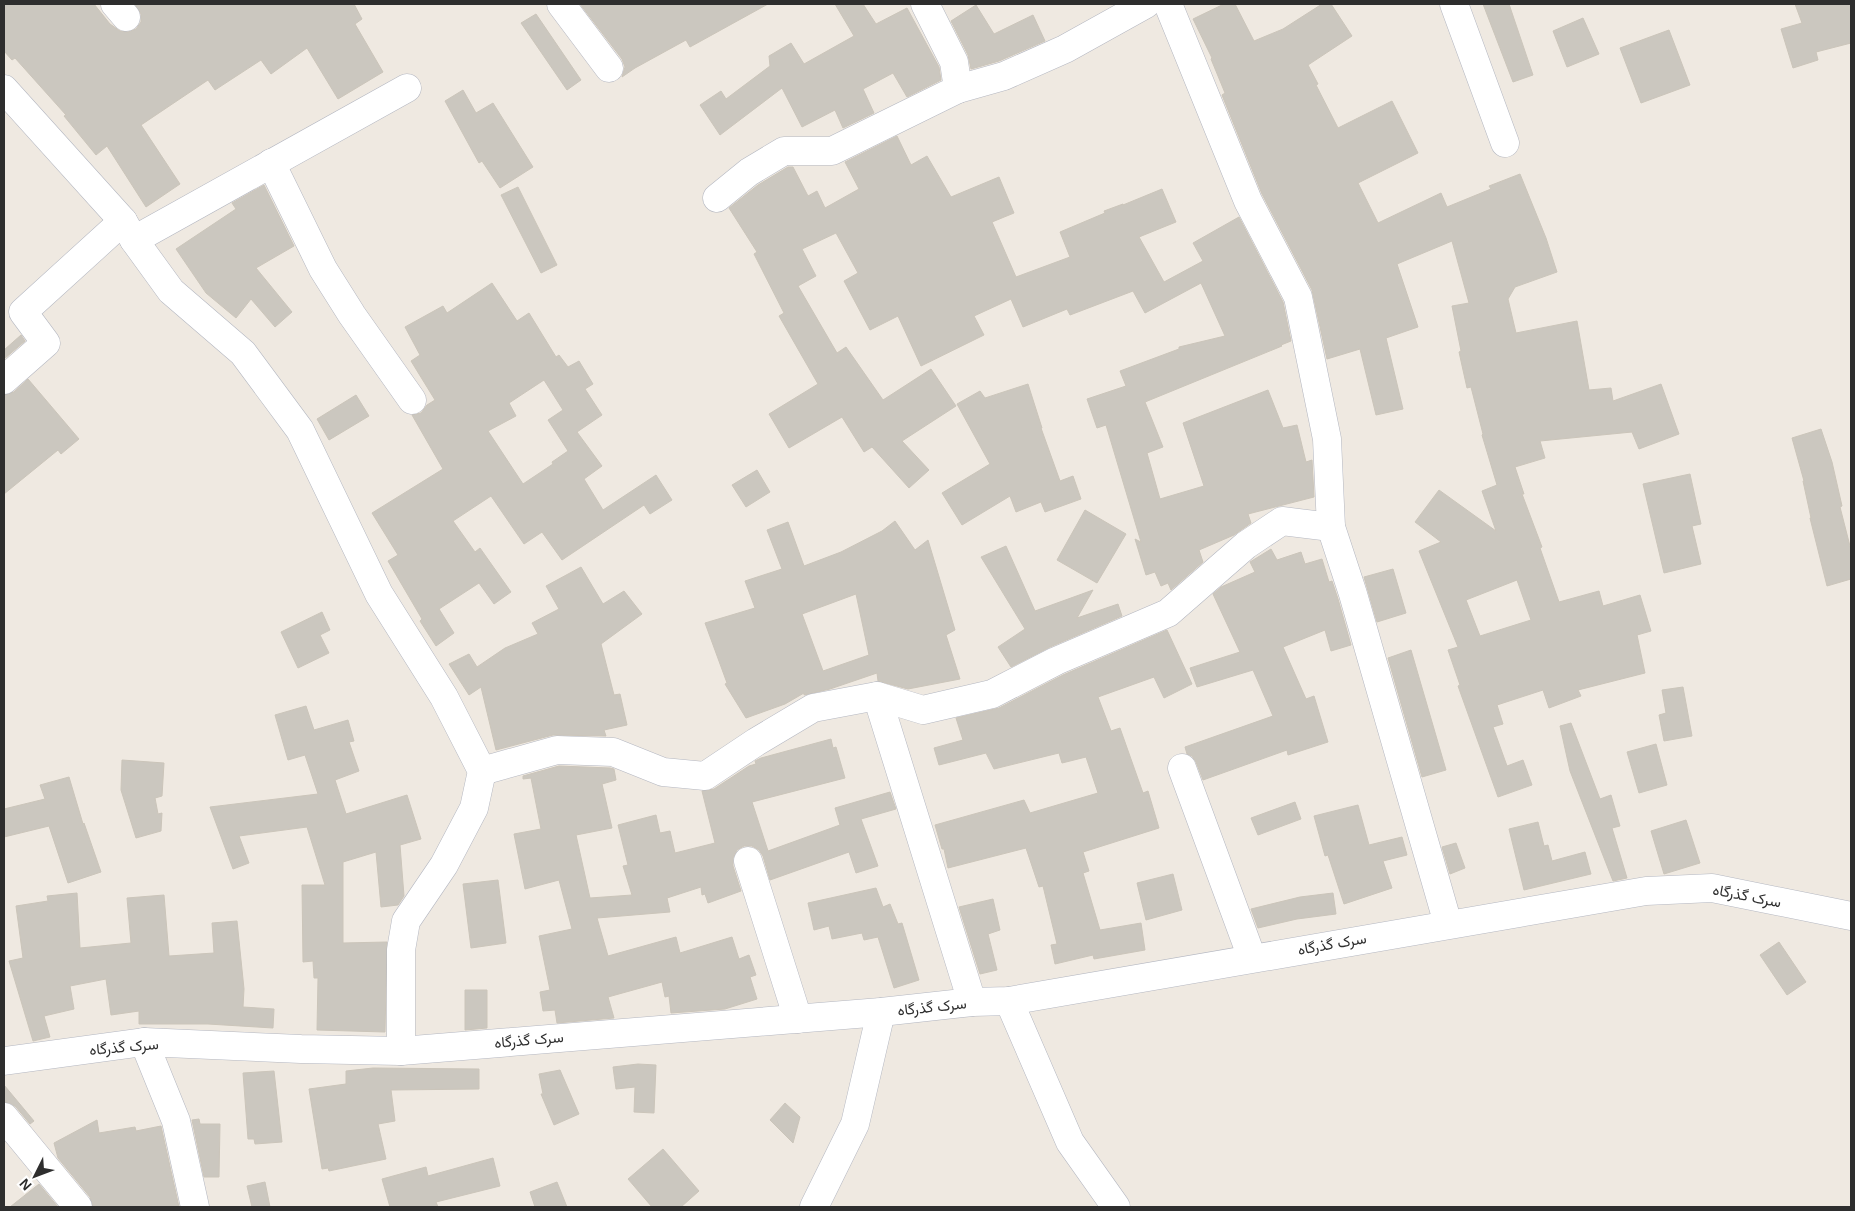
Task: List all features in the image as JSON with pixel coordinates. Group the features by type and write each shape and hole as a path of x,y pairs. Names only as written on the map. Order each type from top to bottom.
{"street":[{"path":"561,4 609,68"},
{"path":"717,198 749,172 784,151 832,151 958,89 1004,76 1065,49 1146,4"},
{"path":"1168,4 1248,201 1298,297 1327,439 1331,527 1353,594 1448,924"},
{"path":"1454,4 1505,143"},
{"path":"934,7 954,62 958,89"},
{"path":"4,380 46,343 23,312 128,230 272,163 407,88"},
{"path":"4,89 128,230 171,291 244,353 300,430 379,594 444,697 482,771 474,808 444,865 406,921 401,950 401,1050"},
{"path":"272,163 323,269 352,315 412,400"},
{"path":"482,771 557,750 613,752 663,772 705,776 812,708 877,696 922,710 992,694 1056,661 1168,614 1246,545 1282,521 1331,527"},
{"path":"877,696 972,1002"},
{"path":"1182,768 1252,958"},
{"path":"748,861 798,1019"},
{"name":"سرک گذرگاه","path":"4,1061 144,1042 301,1049 401,1050 798,1019 972,1002 1009,1001 1646,891 1712,888 1851,916"},
{"path":"1009,1001 1070,1142 1116,1207"},
{"path":"814,1207 856,1124 881,1012"},
{"path":"144,1042 176,1121 195,1207"},
{"path":"4,1117 78,1207"}],"building":[{"path":"4,4 94,4 110,24 120,31 128,32 136,29 141,22 141,14 135,4 354,4 362,19 355,24 383,72 338,99 307,48 271,74 261,60 215,90 208,80 141,125 180,184 146,207 107,146 96,155 64,116 66,115 15,58 12,60 4,51"},
{"path":"580,4 768,4 690,47 686,40 622,77 625,67 622,59"},
{"path":"835,4 863,4 876,24 907,8 939,67 941,80 907,97 893,73 863,89 874,113 843,128 835,110 802,127 782,88 720,135 700,105 721,91 726,99 770,66 769,56 791,43 804,64 854,36"},
{"path":"1224,4 1235,4 1254,41 1283,29 1322,4 1331,4 1352,36 1308,65 1338,128 1392,101 1418,153 1358,183 1378,223 1441,193 1447,207 1491,189 1489,186 1520,174 1546,238 1557,272 1515,287 1508,299 1516,333 1577,321 1589,390 1611,388 1613,401 1661,384 1679,434 1639,449 1632,432 1540,441 1545,458 1515,467 1524,494 1522,494 1542,547 1540,548 1559,602 1599,591 1603,606 1640,595 1651,631 1637,635 1645,673 1578,690 1581,696 1549,708 1543,690 1497,705 1503,724 1493,727 1507,766 1523,760 1532,785 1498,797 1458,686 1460,685 1448,650 1458,647 1419,551 1441,542 1415,522 1439,490 1496,531 1482,491 1497,485 1482,435 1471,387 1467,388 1452,306 1469,303 1452,241 1397,264 1418,327 1386,338 1403,409 1376,415 1360,349 1327,359 1312,290 1262,194 1222,95 1225,93 1212,58 1193,19","holes":["1517,580 1531,620 1480,636 1466,600"]},
{"path":"1483,4 1509,4 1533,75 1513,82"},
{"path":"1795,4 1851,4 1851,43 1816,52 1818,60 1793,68 1781,29 1802,23"},
{"path":"976,5 994,34 1033,15 1045,41 999,61 971,69 968,55 951,21"},
{"path":"536,14 581,80 567,90 521,23"},
{"path":"1583,18 1599,54 1567,67 1553,31"},
{"path":"1669,30 1690,85 1641,103 1620,48"},
{"path":"463,90 476,113 493,103 533,167 500,188 482,161 479,163 445,101"},
{"path":"897,136 911,165 927,156 951,197 999,177 1014,213 992,222 1016,277 1070,257 1060,232 1105,213 1104,211 1162,189 1176,222 1139,237 1164,282 1203,261 1193,243 1239,217 1283,302 1291,341 1145,402 1163,447 1147,453 1160,499 1204,486 1183,423 1268,390 1283,428 1297,425 1306,462 1312,460 1314,497 1248,514 1251,523 1234,535 1199,550 1203,562 1171,590 1168,583 1161,586 1155,572 1146,575 1135,539 1141,542 1106,425 1097,428 1087,399 1126,386 1120,371 1179,349 1179,347 1225,336 1201,283 1145,313 1133,291 1070,315 1067,309 1023,327 1011,299 974,316 984,335 921,366 898,316 870,330 844,281 858,273 836,233 802,249 816,276 798,286 837,353 846,347 883,400 931,369 956,406 902,441 929,470 909,488 872,447 864,452 842,417 789,448 769,414 818,384 779,316 784,313 754,254 757,252 729,208 758,185 788,167 793,167 808,196 817,191 825,208 859,189 845,162"},
{"path":"264,185 294,246 256,268 292,312 275,327 251,299 236,318 206,293 176,249 236,209 232,203"},
{"path":"518,187 557,265 541,273 501,195"},
{"path":"492,283 517,321 529,313 556,357 559,355 568,367 579,361 593,384 585,389 602,415 577,432 602,466 584,479 603,510 656,475 672,500 650,514 644,505 562,560 542,532 524,544 491,496 453,521 475,552 480,548 511,592 494,604 479,583 439,609 454,633 436,646 420,621 422,619 388,561 398,555 372,513 443,469 412,415 421,413 427,405 435,400 411,361 420,355 405,327 443,306 447,313","holes":["544,380 563,410 548,420 568,451 552,462 553,464 523,484 488,431 516,416 509,403"]},
{"path":"21,335 25,341 4,359 4,350"},
{"path":"28,379 79,439 61,454 58,450 4,494 4,395 14,392"},
{"path":"1028,384 1060,481 1073,476 1081,499 1045,512 1041,502 1016,512 1010,496 962,525 942,493 990,464 957,404 980,391 985,398"},
{"path":"356,395 369,416 329,440 317,419"},
{"path":"1821,429 1832,462 1842,506 1840,507 1851,550 1851,579 1827,586 1810,518 1804,481 1792,438"},
{"path":"757,470 770,492 746,507 732,485"},
{"path":"1690,474 1701,524 1692,526 1701,564 1664,573 1643,484"},
{"path":"1085,510 1126,534 1097,583 1057,560"},
{"path":"895,521 915,550 928,540 955,630 946,635 960,679 908,689 878,681 877,673 830,689 804,695 804,693 785,704 746,718 725,684 727,683 705,623 755,608 745,581 782,569 767,530 788,522 804,566 841,552 882,531","holes":["856,594 869,655 823,671 802,614"]},
{"path":"1006,546 1035,611 1093,590 1077,618 1118,604 1122,616 1050,647 1011,667 998,647 1025,629 981,557"},
{"path":"1271,549 1277,560 1301,552 1305,564 1322,559 1329,582 1332,581 1338,599 1351,645 1331,651 1325,630 1283,647 1306,699 1314,696 1328,742 1288,755 1287,750 1203,780 1196,762 1192,756 1187,754 1185,747 1273,716 1253,670 1197,687 1190,668 1240,652 1213,594 1221,587 1255,572 1250,562"},
{"path":"581,567 603,604 624,591 642,614 601,644 614,695 620,694 627,725 604,730 606,736 553,735 496,750 481,687 469,695 449,664 469,654 477,667 505,648 538,634 532,623 559,609 546,586"},
{"path":"1393,569 1406,613 1377,622 1364,577"},
{"path":"322,612 330,630 320,635 329,653 298,668 281,632"},
{"path":"1167,630 1192,684 1164,698 1154,677 1098,697 1111,731 1120,728 1143,793 1148,791 1159,828 1083,852 1089,871 1083,873 1100,930 1141,923 1145,950 1094,959 1093,955 1055,964 1051,945 1057,944 1043,886 1039,887 1026,848 948,868 944,849 942,849 935,825 1024,800 1030,813 1098,793 1086,757 1062,763 1059,753 994,769 986,753 939,765 934,748 963,740 956,718 999,708 1063,675"},
{"path":"1411,650 1446,770 1422,777 1388,658"},
{"path":"1683,687 1692,736 1664,741 1659,715 1666,713 1662,690"},
{"path":"306,706 314,730 348,720 354,741 349,742 359,771 335,780 346,814 407,795 421,839 400,845 404,896 398,905 381,907 376,852 343,862 343,943 387,942 385,1032 317,1030 318,978 314,978 313,961 303,962 302,885 325,885 307,827 239,836 249,863 233,869 210,807 318,794 305,755 288,760 275,715"},
{"path":"1571,723 1600,799 1611,795 1620,826 1612,828 1627,878 1613,881 1570,771 1560,726"},
{"path":"831,739 833,748 836,747 845,778 752,802 768,851 840,825 835,808 890,792 896,809 861,819 878,866 856,873 849,852 770,880 763,856 759,850 752,846 744,846 737,850 733,858 733,866 741,891 708,903 705,894 702,895 701,887 667,898 670,912 597,918 608,956 676,937 680,953 732,937 739,959 749,955 756,975 750,977 757,999 725,1009 671,1013 669,996 665,997 662,982 608,997 614,1018 557,1023 555,1010 543,1011 540,992 550,990 539,936 572,929 559,880 525,889 514,834 541,829 531,778 523,779 523,776 559,766 614,769 616,780 602,784 612,828 576,835 590,898 632,895 623,866 628,865 618,825 656,815 660,833 670,831 675,853 715,843 702,791 714,789 749,766 756,764 755,761 761,758"},
{"path":"1656,744 1667,785 1639,793 1627,752"},
{"path":"122,760 164,763 162,796 155,798 158,814 162,813 161,831 136,838 121,790"},
{"path":"69,777 83,824 101,872 68,883 49,826 4,837 4,809 45,799 40,785"},
{"path":"1295,802 1301,819 1258,835 1251,818"},
{"path":"1358,805 1369,845 1402,837 1407,855 1383,861 1392,888 1344,904 1328,855 1325,856 1314,816"},
{"path":"1686,820 1700,863 1664,874 1651,831"},
{"path":"1538,822 1544,846 1548,845 1552,861 1585,852 1591,874 1524,890 1509,829"},
{"path":"1456,843 1465,868 1450,874 1442,847"},
{"path":"1173,874 1182,910 1146,920 1137,883"},
{"path":"498,880 506,943 471,948 463,884"},
{"path":"876,888 883,907 890,904 898,924 902,923 919,980 894,988 878,937 864,940 862,933 832,939 829,926 814,930 808,903"},
{"path":"77,893 80,948 131,943 127,898 164,895 169,956 214,953 212,923 237,921 244,989 243,1007 274,1009 273,1028 208,1024 139,1024 139,1011 111,1015 106,979 70,986 74,1009 44,1016 50,1037 33,1041 9,961 23,958 16,906 48,901 47,896"},
{"path":"1333,893 1336,914 1297,919 1258,928 1251,909 1300,897"},
{"path":"993,899 1000,930 988,934 997,970 980,974 959,907"},
{"path":"1779,942 1806,982 1787,995 1760,955"},
{"path":"465,990 487,990 487,1028 465,1030"},
{"path":"638,1064 656,1065 654,1113 634,1112 635,1087 616,1089 613,1067"},
{"path":"373,1068 479,1069 479,1089 391,1090 395,1121 378,1124 386,1159 329,1171 328,1168 322,1169 309,1089 346,1084 346,1071"},
{"path":"560,1070 579,1114 554,1125 541,1094 543,1094 539,1074"},
{"path":"274,1071 282,1142 255,1144 254,1139 248,1139 243,1073"},
{"path":"4,1085 34,1121 30,1124 16,1107 4,1102"},
{"path":"785,1103 800,1117 793,1143 770,1120"},
{"path":"199,1119 200,1124 220,1124 219,1177 204,1177 192,1120"},
{"path":"97,1120 99,1133 135,1127 136,1131 161,1126 179,1207 93,1207 90,1197 58,1158 54,1143"},
{"path":"663,1149 699,1191 681,1207 652,1207 628,1179"},
{"path":"493,1158 500,1186 436,1202 438,1207 390,1207 382,1179 426,1167 428,1176"},
{"path":"265,1182 270,1207 252,1207 247,1186"},
{"path":"557,1182 567,1207 535,1207 530,1192"},
{"path":"39,1184 58,1207 10,1207"}]}
